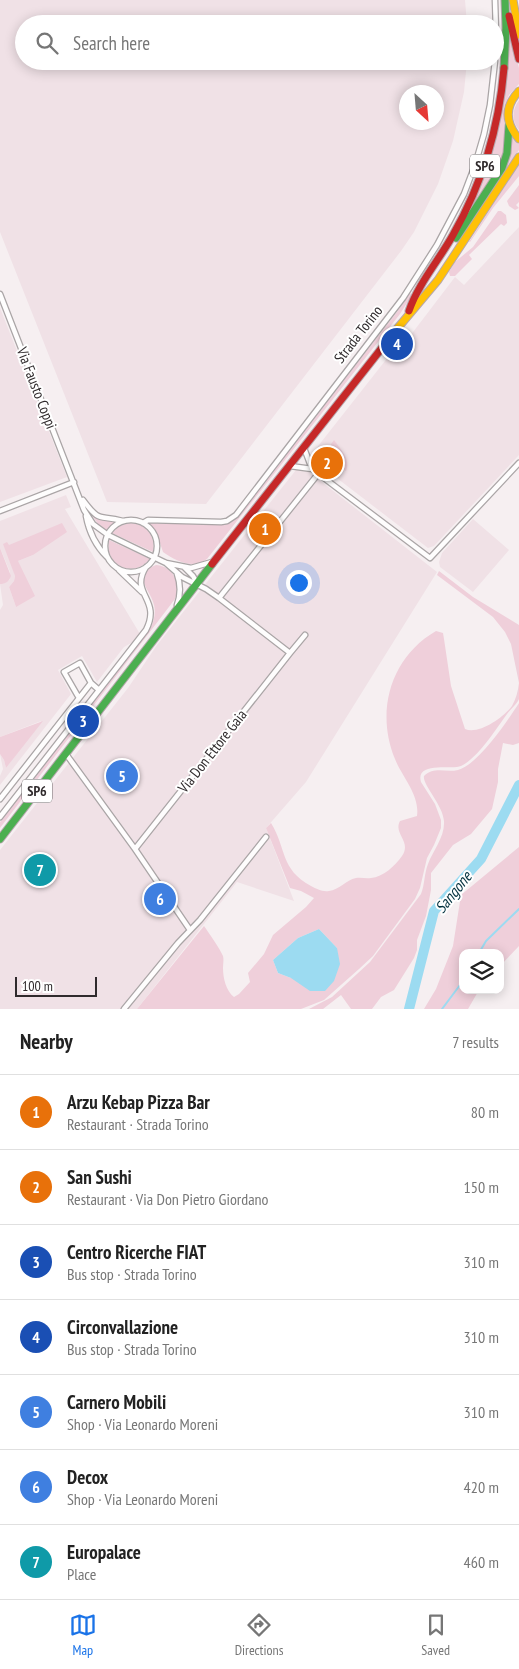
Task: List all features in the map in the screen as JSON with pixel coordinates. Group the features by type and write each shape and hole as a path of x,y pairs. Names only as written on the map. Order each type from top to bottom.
{"main road":[{"name":"SP6","path":"506,0 519,59"},
{"name":"SP6","path":"407,316 413,299 465,213 479,182 491,145 500,107 504,77 506,0"},
{"path":"514,0 519,35"},
{"name":"SP6","path":"509,125 508,105 519,91"},
{"name":"Strada Torino","path":"407,316 502,168 507,152 509,125"},
{"path":"509,125 519,139"},
{"name":"Strada Torino","path":"0,839 174,612 407,316 438,280 519,157"}],"street":[{"path":"494,0 495,15"},
{"name":"Strada Torino","path":"142,522 148,520 216,522 226,521 236,515 397,306 437,245 464,194 475,166 490,105 494,70"},
{"name":"Via Fausto Coppi","path":"0,294 79,495 92,535 101,552 144,593"},
{"path":"304,448 312,469 430,558 519,463"},
{"path":"290,466 312,469"},
{"path":"220,598 318,474"},
{"path":"0,511 74,482"},
{"path":"0,817 142,636 150,623 151,610 140,579 154,557 157,549 156,539 151,530 142,522 100,518 92,512 79,495"},
{"name":"Via Fausto Coppi","path":"84,510 93,524 108,535 166,563 187,580 197,584"},
{"path":"109,560 105,548 108,535 114,527 123,521"},
{"name":"Via Fausto Coppi","path":"166,563 196,567 214,562"},
{"path":"182,566 189,571 197,584 220,598 290,653"},
{"path":"118,568 123,571 134,572 146,567"},
{"path":"174,612 181,592 177,573"},
{"name":"Via Don Ettore Gaia","path":"135,849 305,635"},
{"path":"79,698 64,672 80,663 91,683 99,690"},
{"path":"0,799 91,683"},
{"path":"74,704 82,711"},
{"path":"66,754 135,849 190,930"},
{"path":"124,1009 266,836"}],"shaded area":[{"path":"0,0 465,0 466,15 15,15 15,70 466,70 464,92 453,141 438,184 414,232 206,504 107,502 0,232"},
{"path":"509,27 519,68 519,84 509,95 504,107 505,148 501,164 472,210 470,209 507,75"},
{"path":"519,100 519,130 513,115"},
{"path":"512,138 519,144 519,150 501,177 509,157"},
{"path":"519,164 519,176 469,242"},
{"path":"519,185 519,202 516,205 519,208 515,210 509,206 507,201"},
{"path":"498,211 506,215 507,223 504,226 501,224 469,255 472,259 455,276 450,276 449,272 455,262 473,247"},
{"path":"519,227 519,455 434,546 428,548 316,462 311,455 407,333 410,336 455,277 464,285"},
{"path":"410,293 412,295 400,314 207,559 196,564 190,564 179,561 163,552 156,531 148,523 220,525 233,521"},
{"path":"0,308 67,477 0,502"},
{"path":"334,440 346,459 346,471 336,464 342,457 329,447"},
{"path":"300,465 437,572 306,782 266,828 294,901 237,882 137,1009 0,1009 0,850 128,688 157,645"},
{"path":"66,495 71,507 65,509 140,634 133,642 124,647 97,682 82,656 58,670 71,694 0,785 0,776 3,769 0,754 6,768 41,721 0,737 0,610 3,605 0,584 10,579 10,572 0,548 0,521","holes":["8,546 33,555 18,561 16,607 9,587 14,581 15,576"]},
{"path":"91,514 100,520 116,522 107,531 98,524"},
{"path":"473,519 509,550 473,592 440,567 439,562 442,553"},
{"path":"62,523 67,532 33,555 18,561 35,596 16,607 9,587 14,581 15,576 3,544 7,542 9,545"},
{"path":"130,523 141,526 149,532 153,540 153,552 112,533 119,526"},
{"path":"109,540 150,559 136,568 128,569 121,567 111,557"},
{"path":"0,548 11,576 4,584 0,584"},
{"path":"156,565 162,566 171,572 177,582 175,599 0,828 0,822 150,629 153,623 155,608 143,578 144,573 148,569"},
{"path":"439,571 473,597 519,625 519,683 511,644 505,632 493,617 437,575"},
{"path":"436,631 443,633 451,686 465,729 471,730 484,727 503,715 512,706 517,695 519,683 519,699 474,757 461,766 423,771 421,782 435,804 441,820 441,828 427,858 420,888 415,899 373,956 324,1000 301,1009 137,1009 204,926 223,956 227,988 234,997 239,994 250,982 248,973 264,954 273,935 314,898 290,888 266,828 271,823 285,858 294,873 311,886 322,891 333,890 356,878 380,876 399,860 405,846 398,826 400,821 417,816 417,808 413,793 398,766 389,741 387,704 398,670 420,642","holes":["319,929 337,948 291,978 278,973 273,960 298,938"]},
{"path":"519,703 519,743 513,745 503,743 492,809 471,834 453,845 431,873 431,890 426,916 417,940 417,950 394,990 381,997 372,1009 351,1009 341,995 323,1009 309,1009 332,997 370,962 421,894 430,859 441,838 444,827 443,815 424,780 424,776 432,771 458,770 474,760 492,741"},
{"path":"43,721 6,768 0,754 0,737"},
{"path":"519,847 519,946 504,962 504,949 459,949 459,994 477,994 468,1009 424,1009 436,989 453,946 461,895"}],"water":[{"path":"319,929 337,948 340,964 334,981 325,991 310,991 291,978 278,973 273,960 298,938"}],"waterway":[{"name":"Sangone","path":"409,1009 434,911 481,859 519,785"},
{"path":"481,949 486,941 519,909"},
{"path":"442,1009 459,986"}],"traffic: fast":[{"path":"504,68 505,0"},
{"path":"456,238 502,168 507,153 509,125"},
{"path":"0,839 212,564"}],"traffic: slow":[{"path":"513,0 519,35"},
{"path":"519,91 511,103 508,115 511,127 519,139"},
{"path":"396,330 438,280 519,157"}],"traffic: jam":[{"path":"509,16 519,59"},
{"path":"409,311 418,291 463,216 481,175 498,112 504,70"},
{"path":"212,564 396,330"}],"place":[{"name":"Circonvallazione","path":"397,344"},
{"name":"San Sushi","path":"327,463"},
{"name":"Arzu Kebap Pizza Bar","path":"265,529"},
{"name":"Centro Ricerche FIAT","path":"83,721"},
{"name":"Carnero Mobili","path":"122,776"},
{"name":"Europalace","path":"40,870"},
{"name":"Decox","path":"160,899"}]}
